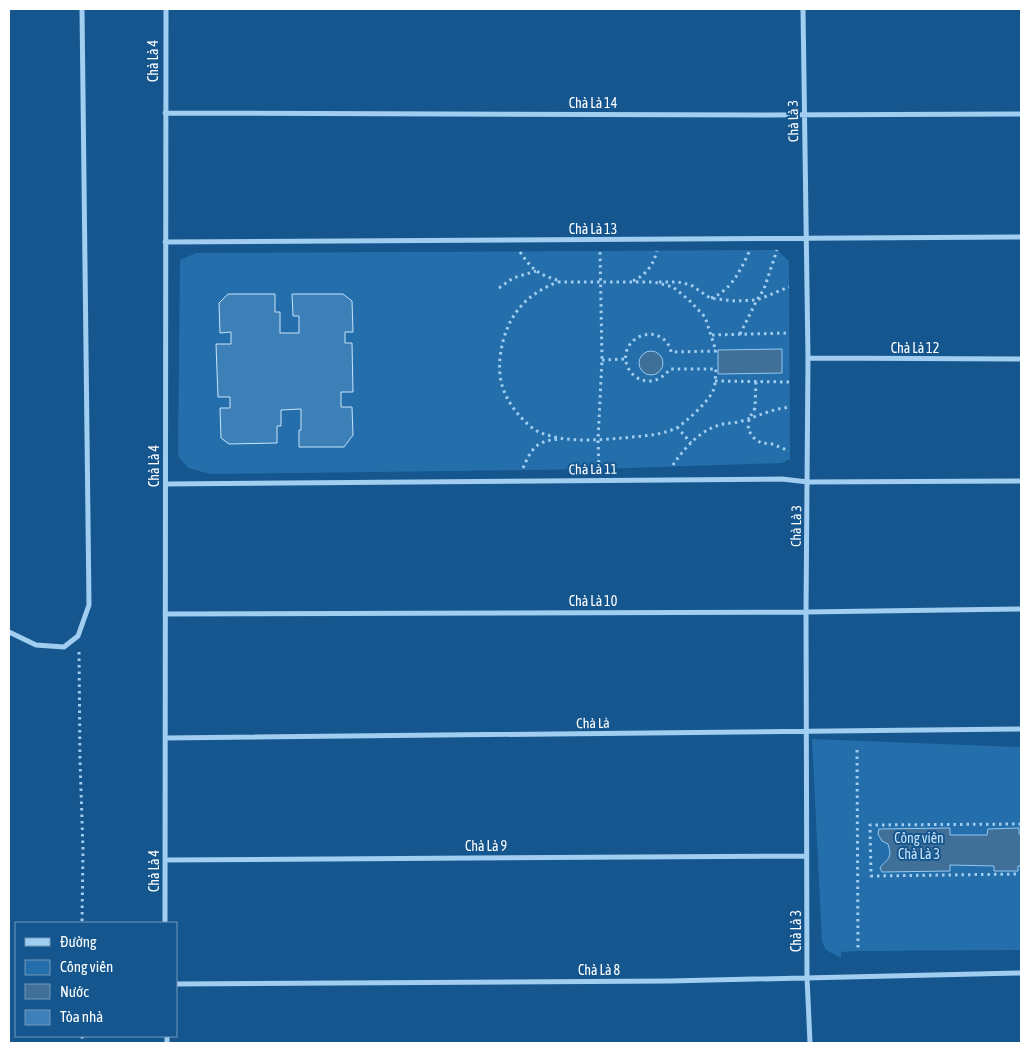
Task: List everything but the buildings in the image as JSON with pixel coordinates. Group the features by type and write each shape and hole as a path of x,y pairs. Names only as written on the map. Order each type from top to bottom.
{"street":[{"path":"9,632 36,645 64,647 78,636 89,605 82,9"},
{"name":"Chà Là 4","path":"165,922 166,9"},
{"name":"Chà Là 3","path":"803,9 808,358 806,612 807,977 810,1043"},
{"name":"Chà Là 14","path":"165,113 1021,114"},
{"name":"Chà Là 13","path":"165,242 1021,237"},
{"name":"Chà Là 12","path":"808,358 1021,359"},
{"name":"Chà Là 11","path":"166,484 772,479 808,482 1021,481"},
{"name":"Chà Là 10","path":"165,614 806,612 1021,609"},
{"name":"Chà Là","path":"165,738 1021,729"},
{"name":"Chà Là 9","path":"165,860 808,856"},
{"name":"Chà Là 8","path":"178,984 660,981 1021,973"}],"path":[{"path":"630,282 648,271 654,262 657,250"},
{"path":"710,298 720,295 732,283 750,250"},
{"path":"740,334 764,289 777,250"},
{"path":"599,469 598,440 602,360 600,251"},
{"path":"520,252 536,271 563,282"},
{"path":"500,288 513,278 536,271"},
{"path":"562,438 539,432 525,422 509,404 501,381 500,365 507,326 518,308 542,288 558,282 678,282 691,285 710,298 735,301 757,300 789,287"},
{"path":"523,468 532,450 545,440 562,438 598,440 657,434 677,427 690,418 713,392 716,369 670,370 659,380 651,382 644,381 631,373 627,366 627,350 630,344 636,338 643,335 659,336 670,347 671,352 716,351 705,317 673,287 654,282"},
{"path":"712,335 790,333"},
{"path":"602,360 626,359"},
{"path":"715,381 789,382"},
{"path":"756,382 754,408 749,419 748,430 761,443 772,444 790,451"},
{"path":"673,465 682,451 697,437 722,424 738,423 774,409 790,407"},
{"path":"677,427 691,443"},
{"path":"78,636 83,850 82,922"},
{"path":"857,750 858,951"},
{"path":"1021,824 870,825 870,876 1021,874"}],"green space":[{"path":"777,250 789,261 790,459 782,463 599,469 210,474 188,468 178,456 180,260 196,253"},
{"name":"Công viên Chà Là 3","path":"812,739 1021,747 1021,950 858,951 841,952 841,958 826,950 822,942"}],"water":[{"path":"782,349 782,373 718,374 718,350"},
{"path":"651,351 659,355 663,363 659,371 651,375 643,371 639,363 643,355"},
{"path":"950,828 950,835 987,835 988,829 1019,828 1019,834 1021,834 1021,866 1018,866 1018,871 994,871 994,866 950,865 950,871 882,872 880,868 890,856 890,853 888,844 882,841 878,834 879,829"}]}
